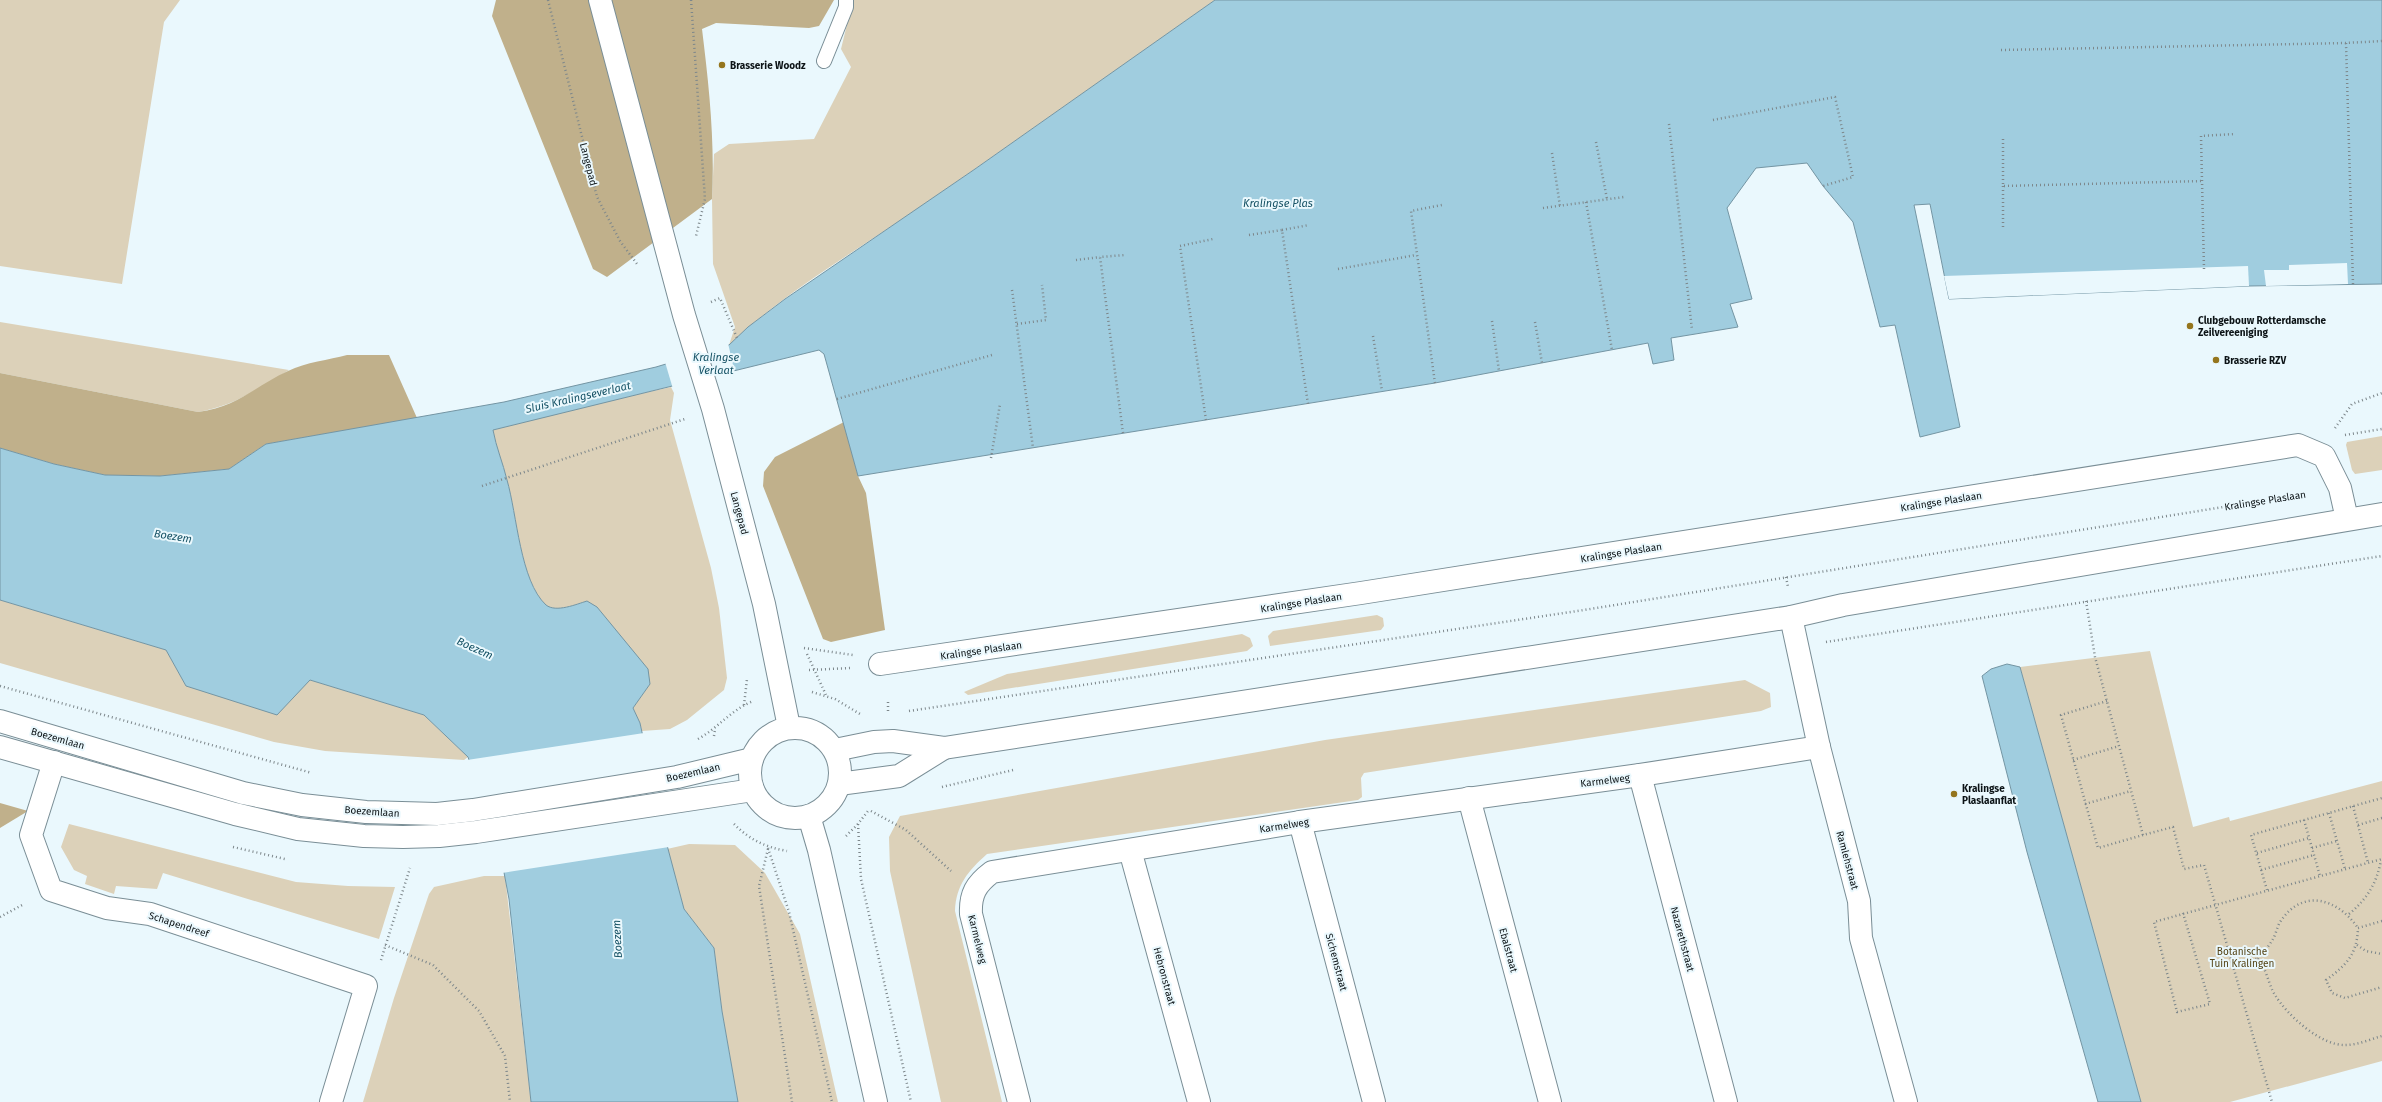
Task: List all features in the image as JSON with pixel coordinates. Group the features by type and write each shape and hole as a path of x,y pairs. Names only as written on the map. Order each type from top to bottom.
{"street":[{"name":"Langepad","path":"600,0 692,343 713,409 762,596 780,672 789,727"},
{"path":"2323,444 2324,456 2340,488 2348,519"},
{"name":"Kralingse Plaslaan","path":"880,664 1369,592 2298,445 2323,444"},
{"path":"835,750 874,742 893,741 944,748 1791,617 1843,605 2382,514"},
{"name":"Ramlehstraat","path":"1791,617 1796,647 1819,747 1859,901 1861,938 1906,1102"},
{"name":"Boezemlaan","path":"0,721 243,792 302,805 409,814 437,814 473,810 677,777 752,759"},
{"path":"789,727 803,728 816,732 826,739 835,750 840,766 840,784 828,804 809,816 786,818 776,814 766,808 753,790 750,769 752,759 757,747 766,737 777,731 789,727"},
{"path":"0,747 235,814 298,829 364,836 439,836 476,832 753,790"},
{"name":"Karmelweg","path":"1019,1102 971,914 970,903 976,886 992,872 1300,822 1640,775 1819,747"},
{"path":"840,784 899,776 944,748"},
{"name":"Schapendreef","path":"54,762 31,835 51,890 107,908 150,914 366,986"},
{"name":"Nazarethstraat","path":"1640,775 1726,1102"},
{"name":"Ebalstraat","path":"1469,798 1550,1102"},
{"path":"809,816 819,850 876,1102"},
{"name":"Sichemstraat","path":"1300,822 1374,1102"},
{"name":"Hebronstraat","path":"1130,850 1199,1102"},
{"path":"331,1102 366,986"}],"lane":[{"path":"824,61 846,7 846,0"}],"path":[{"name":"Langepad","path":"548,0 597,197 620,241 641,269"},
{"path":"691,0 705,199 694,243"},
{"path":"2001,50 2382,41"},
{"path":"2346,43 2352,284"},
{"path":"1713,120 1835,97 1853,177 1823,186"},
{"path":"1669,124 1692,330"},
{"path":"2204,269 2201,136 2235,134"},
{"path":"2003,139 2003,227"},
{"path":"1596,142 1606,199"},
{"path":"1552,153 1560,206"},
{"path":"2003,186 2203,181"},
{"path":"1544,208 1624,196"},
{"path":"1586,202 1612,350"},
{"path":"1435,383 1410,211 1442,205"},
{"path":"1249,235 1309,225"},
{"path":"1282,230 1308,404"},
{"path":"1206,420 1180,246 1213,239"},
{"path":"1076,260 1125,255"},
{"path":"1338,269 1416,255"},
{"path":"1100,257 1123,433"},
{"path":"1017,324 1046,320 1042,285"},
{"path":"1012,290 1034,448"},
{"path":"720,298 737,338"},
{"path":"1492,321 1499,371"},
{"path":"1535,322 1542,363"},
{"path":"1373,336 1382,391"},
{"path":"837,399 992,355"},
{"path":"2323,444 2341,416 2352,404 2382,393"},
{"path":"991,458 1000,404"},
{"path":"482,486 713,409"},
{"path":"2323,444 2382,429"},
{"name":"Kralingse Plaslaan","path":"902,712 1592,609 2340,488"},
{"path":"2086,601 2095,657 2143,835"},
{"path":"804,648 864,657 880,664"},
{"path":"833,670 858,667"},
{"path":"714,729 744,705 747,677"},
{"path":"0,686 300,772 316,774"},
{"path":"826,695 861,715 868,714"},
{"path":"2107,701 2061,715 2098,848 2173,828 2184,869 2204,865 2272,1102"},
{"path":"881,714 895,713"},
{"path":"2073,760 2119,746"},
{"path":"2086,804 2131,791"},
{"path":"2267,890 2251,835 2382,798"},
{"path":"2353,806 2368,863"},
{"path":"869,810 906,830 974,892"},
{"path":"2329,813 2345,869"},
{"path":"2358,825 2382,818"},
{"path":"2304,820 2320,876"},
{"path":"858,824 861,879 911,1102"},
{"path":"2257,853 2309,838"},
{"path":"2312,848 2337,841"},
{"path":"792,1102 759,886 768,848 789,912 832,1102"},
{"path":"2261,870 2314,855"},
{"path":"2183,913 2210,1004 2178,1012 2154,922 2183,913 2215,904 2382,860 2378,876 2370,891 2349,914"},
{"path":"366,986 378,969 411,866"},
{"path":"2258,959 2272,939 2280,921 2298,905 2315,899 2331,904 2349,914 2358,928 2357,946 2347,963 2326,980 2332,993 2345,998 2382,987"},
{"path":"2358,928 2382,921"},
{"path":"385,945 433,965 479,1011 505,1056 510,1102"},
{"path":"2357,946 2366,951 2382,954"},
{"path":"2232,964 2251,959 2258,959"},
{"path":"2258,959 2262,964 2276,996 2307,1030 2328,1042 2346,1045 2382,1036"}],"green space":[{"path":"0,0 180,0 164,22 122,284 0,266"},
{"path":"853,0 1215,0 917,209 772,308 729,345 735,327 713,264 712,199 714,154 729,144 814,139 851,67 841,49"},
{"path":"0,322 289,370 245,396 222,406 198,412 0,373"},
{"path":"671,387 674,393 670,420 711,568 719,608 727,678 724,690 687,720 670,729 642,731 633,708 650,684 587,601 566,608 550,608 537,594 530,580 520,546 510,494 493,430 571,409"},
{"path":"2382,436 2382,470 2355,474 2352,470 2346,445 2347,442"},
{"path":"0,600 166,650 186,686 310,680 424,715 468,757 464,760 325,751 274,742 0,663"},
{"path":"1377,615 1383,618 1384,626 1381,630 1270,646 1268,636 1273,631"},
{"path":"1242,634 1250,638 1253,646 1247,651 968,695 964,692 1007,674"},
{"name":"Botanische Tuin Kralingen","path":"2150,651 2193,827 2229,817 2230,821 2382,781 2382,1061 2230,1102 2141,1102 2020,667"},
{"path":"1745,680 1770,693 1771,707 1761,711 1364,773 1361,778 1362,797 1358,800 987,854 974,866 964,879 958,894 955,911 1002,1102 941,1102 890,871 889,837 900,816 1325,740"},
{"path":"69,824 296,882 348,886 395,887 379,939 163,873 157,889 116,886 114,894 85,884 87,876 74,870 61,847"},
{"path":"689,844 735,845 765,873 800,934 838,1102 738,1102 722,1011 714,948 684,909 667,849"},
{"path":"484,876 505,876 531,1102 363,1102 394,998 429,894 434,887"}],"shaded area":[{"path":"496,0 834,0 819,26 809,28 716,23 702,29 712,135 712,199 607,277 593,269 492,16"},
{"path":"347,355 389,355 417,418 266,444 229,469 160,476 105,475 54,464 0,448 0,373 198,412 224,406 295,368 310,363"},
{"path":"844,422 858,476 866,493 885,630 831,642 823,639 763,486 764,472 775,457"},
{"path":"0,803 28,811 0,828"}],"water":[{"name":"Kralingse Plas","path":"1215,0 2382,0 2382,284 2249,286 1949,299 1930,204 1914,205 1960,427 1920,437 1895,325 1880,327 1853,222 1823,186 1807,163 1756,168 1727,208 1752,299 1730,304 1738,327 1671,338 1674,360 1653,364 1648,343 1435,383 858,476 824,354 819,350 493,430 510,494 520,546 530,580 537,594 546,605 550,607 561,608 587,601 597,607 648,669 650,684 633,708 640,723 663,830 684,909 714,948 722,1011 738,1102 531,1102 509,899 499,846 468,757 424,715 310,680 277,715 186,686 166,650 0,600 0,448 54,464 105,475 160,476 229,469 266,444 504,402 656,367 729,345 748,327 785,299 975,169"},
{"path":"2007,664 2020,667 2141,1102 2098,1102 2027,852 1982,676 1991,669"}],"pier":[{"path":"2347,263 2348,284 2266,286 2264,270 2289,270 2289,265"},
{"path":"2248,266 2249,286 1949,299 1944,276"},
{"name":"Kralingse Verlaat","path":"728,343 735,374 673,389 665,362"},
{"path":"644,733 669,847 502,873 497,847 467,760"}],"place":[{"name":"Brasserie Woodz","path":"722,65"},
{"name":"Clubgebouw Rotterdamsche Zeilvereeniging","path":"2190,326"},
{"name":"Brasserie RZV","path":"2216,360"},
{"name":"Kralingse Plaslaanflat","path":"1954,794"}],"water label":[{"name":"Sluis Kralingseverlaat","path":"578,397"},
{"name":"Boezem","path":"173,536"},
{"name":"Boezem","path":"475,648"},
{"name":"Boezem","path":"617,939"}]}
